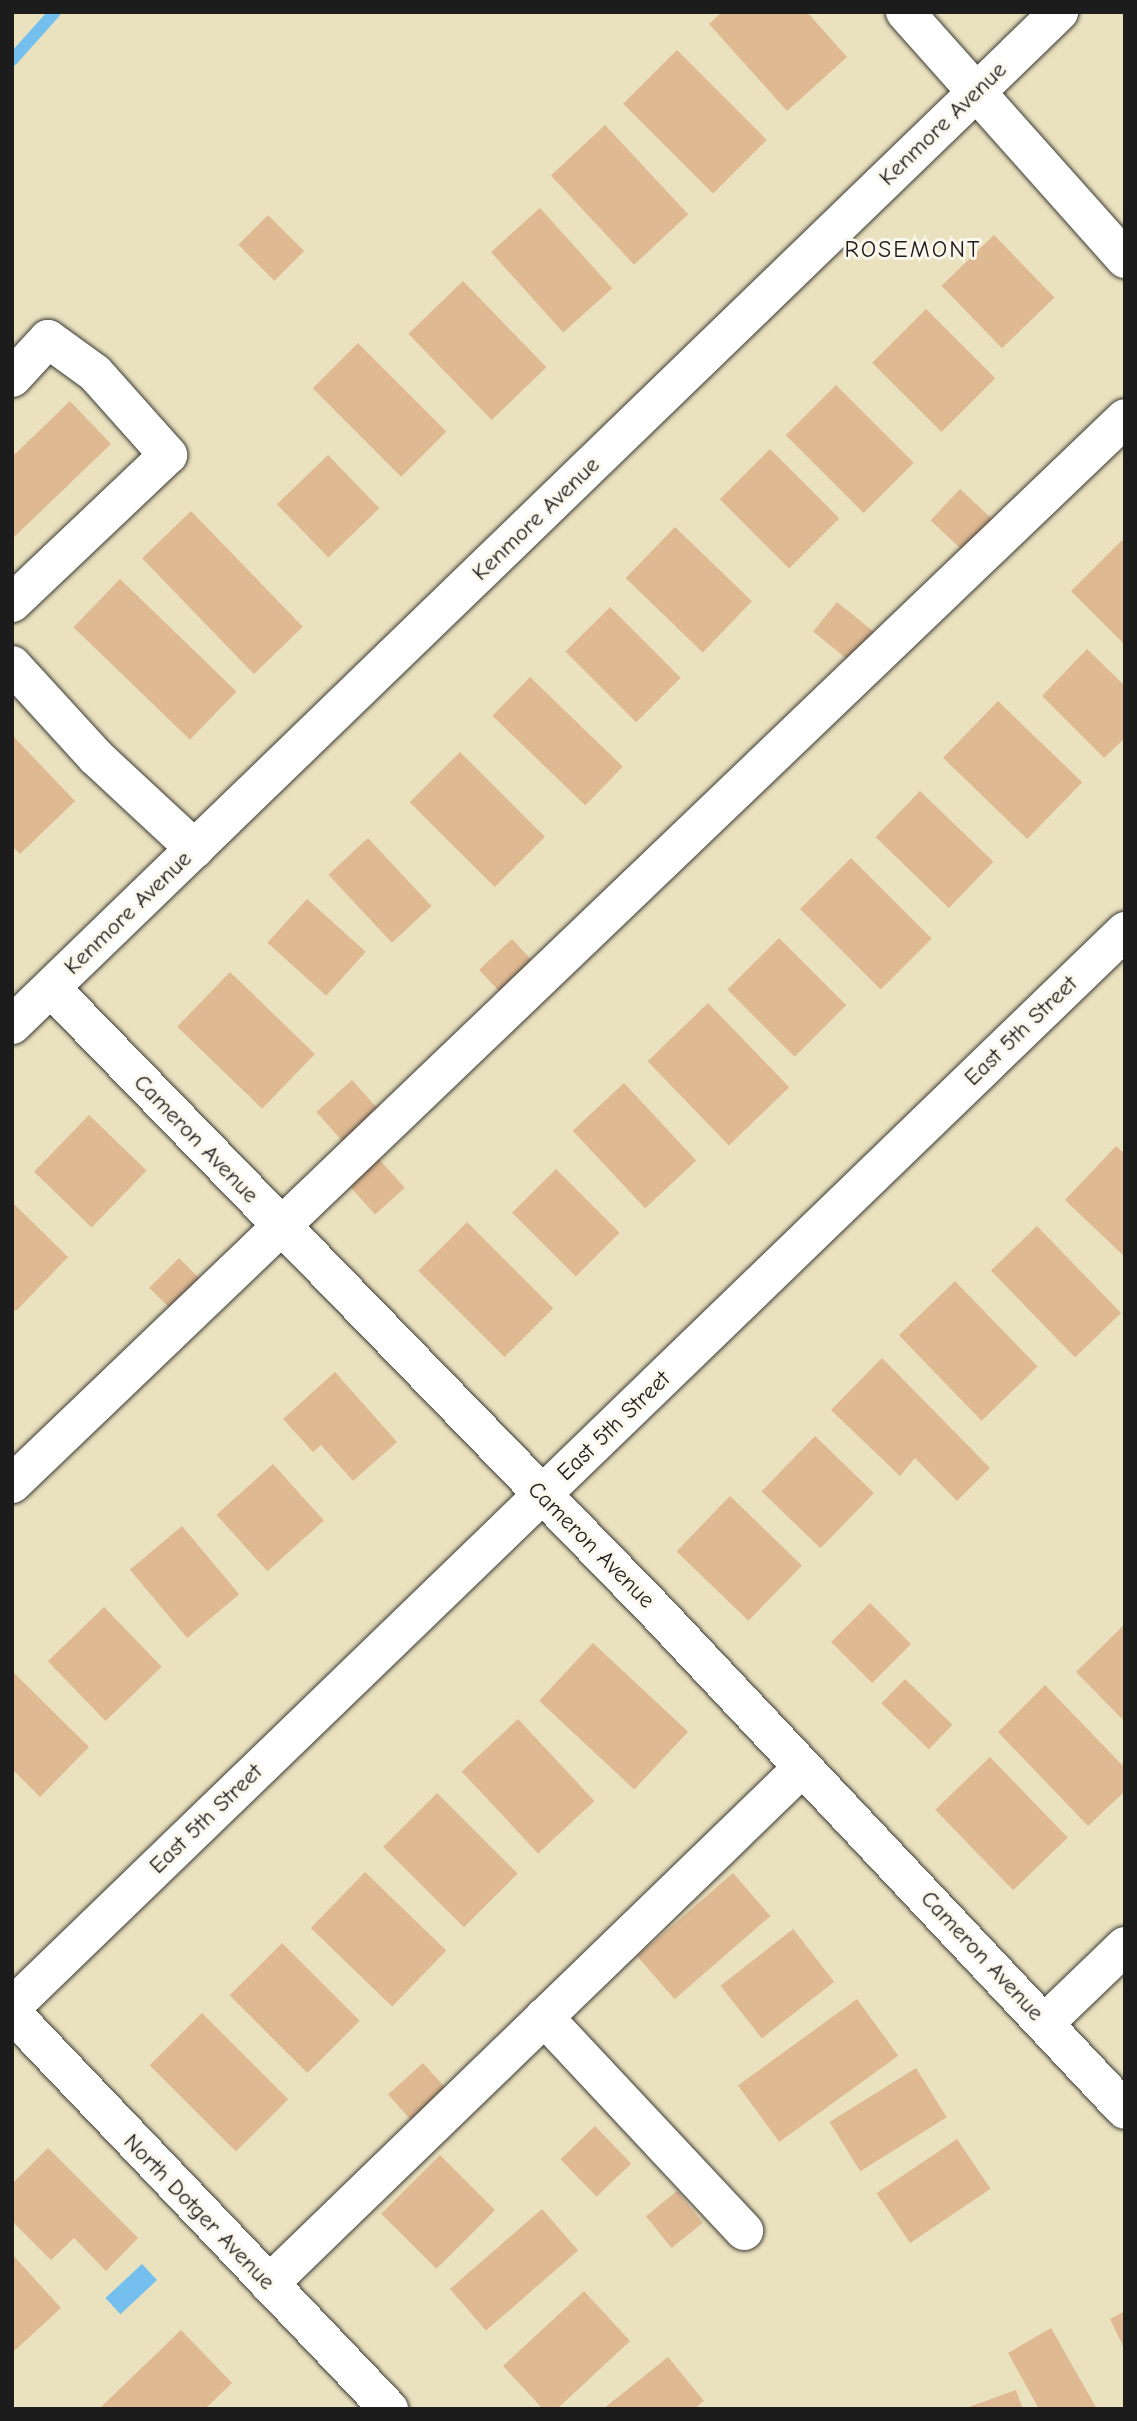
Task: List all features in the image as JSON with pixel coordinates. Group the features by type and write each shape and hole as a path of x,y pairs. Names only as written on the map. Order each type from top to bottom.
{"street":[{"path":"905,12 1125,259"},
{"name":"Kenmore Avenue","path":"12,1025 1059,12"},
{"path":"12,378 48,339 95,373 167,455 12,603"},
{"path":"12,1484 283,1228 1125,418"},
{"path":"12,665 96,757 195,849"},
{"name":"East 5th Street","path":"12,2007 1125,931"},
{"name":"Cameron Avenue","path":"51,988 803,1767 1125,2110"},
{"path":"269,2284 803,1767"},
{"path":"1045,2023 1125,1946"},
{"name":"North Dotger Avenue","path":"12,2013 388,2409"},
{"path":"544,2017 744,2231"}],"water":[{"path":"142,2264 157,2280 120,2314 105,2298"}],"building":[{"path":"722,12 807,12 847,57 787,111 709,24"},
{"path":"677,50 767,140 713,194 623,104"},
{"path":"605,125 688,214 634,265 551,175"},
{"path":"540,208 612,288 563,332 491,252"},
{"path":"268,215 304,251 274,281 238,245"},
{"path":"994,235 1054,298 1002,348 941,286"},
{"path":"463,281 546,367 492,420 408,334"},
{"path":"926,309 995,378 942,432 872,363"},
{"path":"358,343 446,431 401,477 313,388"},
{"path":"836,385 914,463 864,513 786,435"},
{"path":"70,401 111,444 12,539 12,457"},
{"path":"770,449 839,518 789,569 720,499"},
{"path":"328,455 379,508 328,558 277,504"},
{"path":"960,489 997,524 968,555 931,520"},
{"path":"191,511 303,627 254,674 142,558"},
{"path":"675,527 752,601 703,652 626,578"},
{"path":"1122,540 1125,542 1125,645 1071,591"},
{"path":"120,579 237,692 190,740 73,627"},
{"path":"837,602 874,632 850,662 813,632"},
{"path":"610,607 681,678 636,722 565,652"},
{"path":"1087,649 1125,686 1125,738 1104,758 1042,696"},
{"path":"530,677 623,767 585,805 492,716"},
{"path":"998,701 1082,782 1027,839 943,758"},
{"path":"12,735 75,801 20,854 12,846"},
{"path":"460,752 545,837 495,887 410,802"},
{"path":"920,791 993,862 949,908 876,837"},
{"path":"368,838 431,906 392,943 329,875"},
{"path":"851,858 932,939 881,990 800,909"},
{"path":"307,899 366,952 326,996 268,943"},
{"path":"779,938 846,1005 795,1057 727,990"},
{"path":"512,939 538,967 505,997 479,970"},
{"path":"230,972 315,1054 262,1109 177,1027"},
{"path":"708,1003 789,1087 729,1146 648,1061"},
{"path":"352,1080 383,1115 348,1147 316,1112"},
{"path":"624,1083 696,1161 645,1208 573,1131"},
{"path":"89,1115 147,1171 92,1227 34,1172"},
{"path":"1116,1146 1125,1154 1125,1257 1065,1200"},
{"path":"378,1158 405,1188 375,1214 348,1185"},
{"path":"556,1169 620,1233 576,1276 512,1213"},
{"path":"12,1202 68,1257 16,1311 12,1308"},
{"path":"467,1222 553,1308 504,1357 418,1271"},
{"path":"1037,1226 1121,1313 1075,1357 991,1270"},
{"path":"179,1258 206,1285 176,1315 149,1288"},
{"path":"955,1281 1038,1367 982,1421 899,1335"},
{"path":"882,1358 990,1468 957,1501 915,1458 900,1476 831,1410"},
{"path":"335,1372 397,1442 353,1481 321,1445 313,1452 283,1419"},
{"path":"815,1436 874,1493 820,1548 762,1491"},
{"path":"273,1464 324,1520 267,1571 217,1515"},
{"path":"730,1496 802,1565 748,1621 677,1551"},
{"path":"182,1526 239,1594 187,1638 130,1570"},
{"path":"870,1603 911,1644 872,1683 831,1642"},
{"path":"104,1607 162,1667 106,1721 48,1661"},
{"path":"1125,1624 1125,1722 1076,1672"},
{"path":"593,1643 688,1732 634,1789 539,1701"},
{"path":"12,1671 89,1747 40,1797 12,1769"},
{"path":"905,1679 952,1725 929,1749 881,1703"},
{"path":"1045,1685 1125,1768 1125,1791 1088,1826 998,1732"},
{"path":"518,1719 594,1801 538,1853 462,1772"},
{"path":"990,1757 1068,1838 1013,1890 935,1810"},
{"path":"437,1793 518,1874 464,1927 383,1847"},
{"path":"365,1872 446,1950 392,2007 311,1928"},
{"path":"733,1873 770,1916 675,1999 637,1956"},
{"path":"793,1929 834,1982 762,2038 721,1986"},
{"path":"282,1943 360,2021 307,2073 230,1995"},
{"path":"857,1999 898,2056 779,2142 738,2085"},
{"path":"202,2013 288,2099 236,2152 150,2065"},
{"path":"423,2063 450,2093 415,2124 388,2094"},
{"path":"916,2068 947,2117 860,2171 829,2122"},
{"path":"595,2126 631,2163 597,2197 560,2159"},
{"path":"957,2139 991,2189 910,2243 877,2193"},
{"path":"48,2148 138,2238 106,2271 74,2238 51,2260 12,2221 12,2184"},
{"path":"440,2155 495,2210 436,2269 381,2214"},
{"path":"677,2191 703,2223 672,2248 646,2216"},
{"path":"542,2209 578,2251 486,2331 450,2289"},
{"path":"12,2254 61,2308 12,2353"},
{"path":"584,2291 630,2341 557,2409 543,2409 503,2366"},
{"path":"1125,2311 1125,2350 1110,2319"},
{"path":"1051,2328 1097,2409 1039,2409 1008,2353"},
{"path":"181,2330 232,2383 205,2409 99,2409"},
{"path":"668,2357 704,2401 694,2409 603,2409"},
{"path":"1016,2390 1023,2409 966,2409 966,2408"}],"waterway":[{"path":"12,60 55,12"}],"district":[{"name":"ROSEMONT","path":"913,250"}]}
